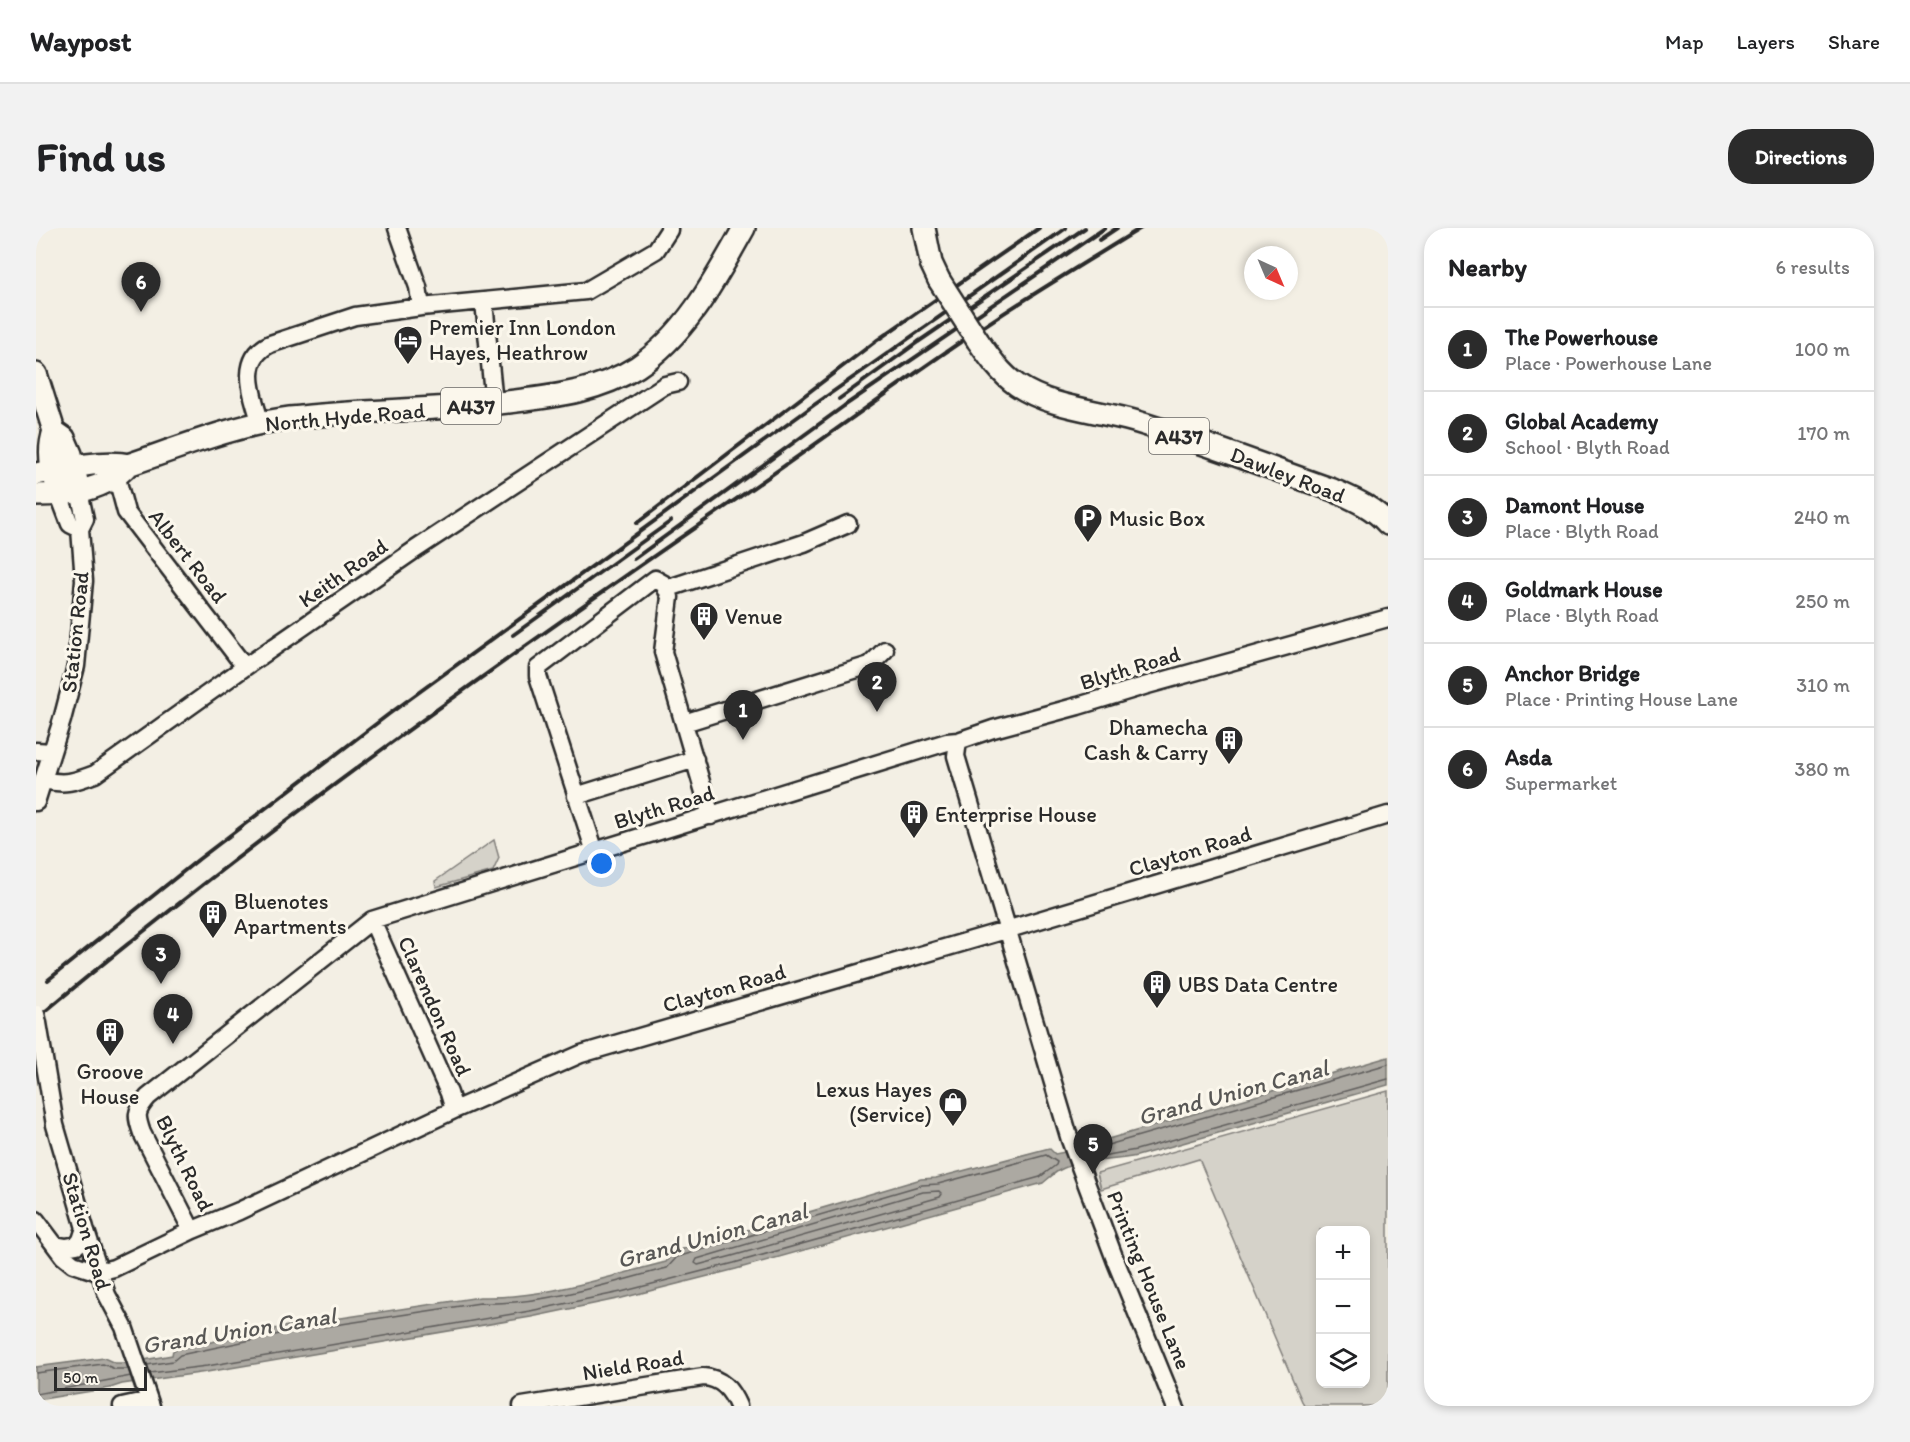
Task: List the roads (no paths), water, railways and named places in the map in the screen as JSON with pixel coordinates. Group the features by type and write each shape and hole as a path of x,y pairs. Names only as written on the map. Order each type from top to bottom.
{"main road":[{"name":"North Hyde Road","path":"44,473 75,468 119,468 191,444 288,418 494,404 553,397 604,383 636,368 669,340 695,308 744,228"},
{"name":"Dawley Road","path":"924,228 931,263 939,280 995,364 1017,385 1057,403 1136,422 1332,490 1364,504 1388,524"},
{"name":"Station Road","path":"36,374 54,431 44,473 69,493 75,468 64,438 54,431"},
{"name":"North Hyde Road","path":"36,495 69,493 95,488 119,468"}],"street":[{"path":"397,228 418,287 421,307"},
{"path":"261,424 249,376 250,362 263,347 345,318 421,307 586,291 656,250 669,228"},
{"path":"484,302 494,404"},
{"name":"Keith Road","path":"43,780 72,783 95,774 416,549 668,381"},
{"name":"Albert Road","path":"119,468 126,512 245,667"},
{"name":"Station Road","path":"36,802 43,780 44,751 72,689 76,666 84,581 80,529 70,524 69,493"},
{"path":"666,589 804,543 848,524"},
{"path":"594,852 538,676 538,668 655,579 664,584 670,597 663,652 711,816"},
{"name":"Blyth Road","path":"193,1230 142,1133 137,1119 139,1108 148,1097 372,920 947,742 958,741 993,729 1388,618"},
{"path":"684,723 870,665 885,650"},
{"name":"Printing House Lane","path":"958,741 956,756 1070,1140 1174,1406"},
{"path":"576,796 695,759"},
{"name":"Clayton Road","path":"98,1272 122,1265 454,1110 581,1054 1388,815"},
{"name":"Clarendon Road","path":"372,920 449,1093 454,1110"},
{"name":"Station Road","path":"36,1014 54,1116 85,1228 98,1272 123,1327 148,1398"},
{"path":"36,1220 63,1256 74,1264 98,1272"},
{"path":"55,1245 66,1247 77,1245 85,1228"},
{"name":"Nield Road","path":"522,1406 703,1377 720,1381 730,1391 738,1406"},
{"path":"122,1406 148,1398"}],"water":[{"path":"1388,1057 1388,1085 1137,1156 1076,1164 1058,1171 1043,1183 736,1269 622,1298 531,1317 36,1400 36,1367 104,1358 115,1363 127,1363 172,1355 173,1350 288,1326 480,1297 503,1297 574,1286 666,1262 673,1252 921,1179 936,1178 1049,1148 1055,1154 1090,1147 1098,1142"}],"railway":[{"path":"637,523 876,341 1039,228"},
{"path":"48,980 199,859 389,714 814,405 1066,228"},
{"path":"839,399 1085,228"},
{"path":"634,559 844,406 1105,228"},
{"path":"1099,240 1117,228"},
{"path":"36,1019 293,815 469,686 962,341 1028,297 1141,228"},
{"path":"513,635 671,521"}],"place":[{"name":"Asda","path":"141,312"},
{"name":"Premier Inn London Hayes, Heathrow","path":"408,366"},
{"name":"Music Box","path":"1088,544"},
{"name":"Venue","path":"704,642"},
{"name":"Global Academy","path":"877,712"},
{"name":"The Powerhouse","path":"743,740"},
{"name":"Dhamecha Cash & Carry","path":"1229,766"},
{"name":"Enterprise House","path":"914,840"},
{"name":"Bluenotes Apartments","path":"213,940"},
{"name":"Damont House","path":"161,984"},
{"name":"UBS Data Centre","path":"1157,1010"},
{"name":"Goldmark House","path":"173,1044"},
{"name":"Groove House","path":"110,1058"},
{"name":"Lexus Hayes (Service)","path":"953,1128"},
{"name":"Anchor Bridge","path":"1093,1174"}],"water label":[{"name":"Grand Union Canal","path":"1233,1092"},
{"name":"Grand Union Canal","path":"712,1235"},
{"name":"Grand Union Canal","path":"239,1330"}]}
